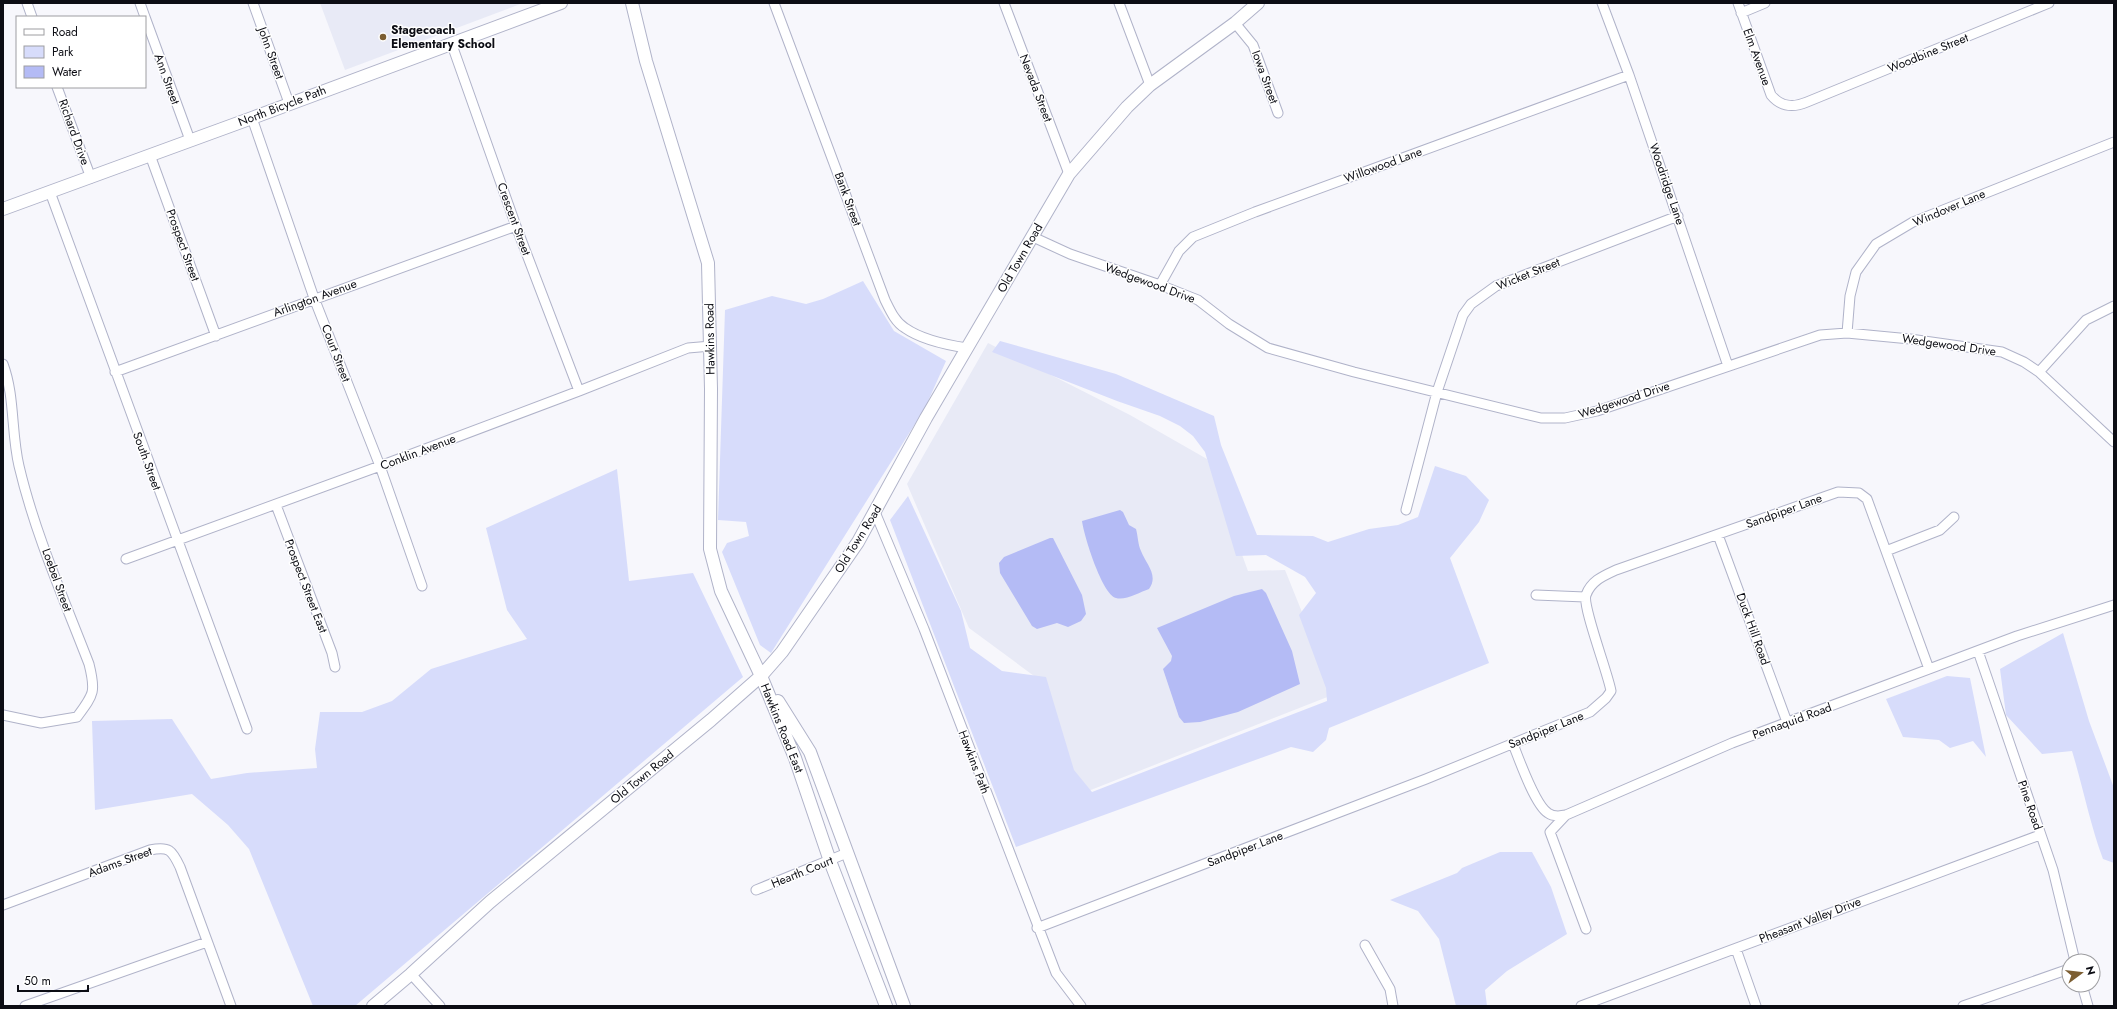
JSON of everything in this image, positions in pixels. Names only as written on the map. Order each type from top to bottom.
[{"type":"street","points":[[26,3],[32,16]]},
{"type":"street","name":"Ann Street","points":[[140,3],[145,16]]},
{"type":"street","name":"John Street","points":[[253,3],[289,103]]},
{"type":"street","name":"North Bicycle Path","points":[[3,209],[91,178],[289,103],[452,45],[561,3]]},
{"type":"street","name":"Hawkins Road","points":[[632,3],[646,61],[708,263],[711,346],[710,549],[721,591],[761,676]]},
{"type":"street","name":"Bank Street","points":[[774,3],[884,300],[892,315],[904,328],[922,337],[967,348]]},
{"type":"street","name":"Nevada Street","points":[[1004,3],[1069,174]]},
{"type":"street","points":[[1119,3],[1150,85]]},
{"type":"street","name":"Old Town Road","points":[[373,1006],[411,974],[490,902],[711,720],[761,676],[798,631],[858,542],[926,418],[1069,174],[1127,107],[1150,85],[1235,23],[1258,3]]},
{"type":"street","name":"Woodridge Lane","points":[[1602,3],[1629,75],[1678,216],[1728,366]]},
{"type":"street","name":"Elm Avenue","points":[[1738,3],[1770,94],[1782,104],[1790,107],[1807,102]]},
{"type":"street","points":[[1741,13],[1765,3]]},
{"type":"street","name":"Woodbine Street","points":[[1807,102],[2049,3]]},
{"type":"street","name":"Ann Street","points":[[146,20],[190,140]]},
{"type":"street","name":"Iowa Street","points":[[1235,23],[1253,46],[1278,113]]},
{"type":"street","name":"Crescent Street","points":[[452,45],[516,226],[579,391]]},
{"type":"street","name":"Willowood Lane","points":[[1160,285],[1179,251],[1193,237],[1255,212],[1629,75]]},
{"type":"street","name":"Richard Drive","points":[[57,88],[91,178]]},
{"type":"street","name":"Court Street","points":[[252,118],[314,298],[380,466],[422,586]]},
{"type":"street","name":"Windover Lane","points":[[1848,333],[1850,296],[1856,272],[1876,244],[1906,226],[1938,211],[2114,142]]},
{"type":"street","name":"Prospect Street","points":[[150,155],[216,336]]},
{"type":"street","name":"South Street","points":[[50,192],[177,542],[247,729]]},
{"type":"street","name":"Wicket Street","points":[[1406,510],[1437,392],[1463,315],[1471,304],[1482,295],[1507,281],[1678,216]]},
{"type":"street","name":"Arlington Avenue","points":[[115,372],[216,336],[314,298],[516,226]]},
{"type":"street","name":"Wedgewood Drive","points":[[1033,237],[1070,254],[1160,285],[1198,300],[1229,324],[1268,348],[1541,418],[1565,418],[1597,411],[1820,335],[1848,333],[1910,339],[2002,352],[2024,362],[2039,372],[2114,442]]},
{"type":"street","points":[[2039,372],[2086,320],[2114,306]]},
{"type":"street","name":"Conklin Avenue","points":[[126,559],[177,542],[380,466],[688,348],[711,346]]},
{"type":"street","name":"Loebel Street","points":[[3,364],[8,378],[15,450],[30,505],[94,681],[93,695],[77,717],[41,723],[3,716]]},
{"type":"street","name":"Sandpiper Lane","points":[[1038,928],[1419,782],[1590,712],[1606,698],[1611,691],[1605,665],[1587,610],[1585,596],[1592,585],[1601,576],[1838,492],[1858,493],[1867,499],[1929,669]]},
{"type":"street","name":"Prospect Street East","points":[[276,505],[332,653],[335,667]]},
{"type":"street","name":"Hawkins Path","points":[[875,512],[924,629],[1056,973],[1081,1006]]},
{"type":"street","points":[[1886,551],[1940,530],[1954,517]]},
{"type":"street","name":"Duck Hill Road","points":[[1718,535],[1787,722]]},
{"type":"street","points":[[1536,595],[1585,596]]},
{"type":"street","name":"Pennaquid Road","points":[[1566,815],[1732,743],[2017,636],[2114,605]]},
{"type":"street","name":"Pine Road","points":[[1978,651],[2053,870],[2073,953]]},
{"type":"street","name":"Hawkins Road East","points":[[761,676],[810,752],[847,853],[899,1005]]},
{"type":"street","name":"Hawkins Road East","points":[[761,676],[795,758],[830,861],[886,1006]]},
{"type":"street","points":[[1513,744],[1536,797],[1548,814],[1559,816],[1566,815]]},
{"type":"street","points":[[1566,815],[1550,832],[1586,929]]},
{"type":"street","name":"Pheasant Valley Drive","points":[[1581,1006],[2040,834]]},
{"type":"street","name":"Adams Street","points":[[3,905],[150,850],[167,849],[174,853],[180,867],[231,1006]]},
{"type":"street","name":"Hearth Court","points":[[756,890],[847,853]]},
{"type":"street","points":[[25,1006],[207,942]]},
{"type":"street","points":[[1365,945],[1390,989],[1393,1006]]},
{"type":"street","points":[[1736,949],[1756,1006]]},
{"type":"street","points":[[1963,1006],[2061,972]]},
{"type":"street","points":[[411,974],[440,1006]]},
{"type":"street","points":[[2084,993],[2088,1006]]},
{"type":"shaded area","name":"Stagecoach Elementary School","points":[[320,3],[523,3],[345,70]]},
{"type":"shaded area","points":[[988,343],[1130,415],[1207,459],[1248,571],[1285,570],[1335,694],[1078,795],[1045,684],[969,628],[907,484]]},
{"type":"green space","points":[[863,281],[894,331],[946,361],[925,408],[771,653],[760,645],[722,552],[727,543],[749,536],[746,522],[718,520],[725,310],[772,296],[806,304],[823,299]]},
{"type":"green space","points":[[1000,341],[1116,374],[1214,416],[1221,445],[1257,535],[1313,536],[1328,542],[1369,529],[1398,525],[1418,517],[1435,466],[1466,476],[1489,500],[1479,522],[1450,558],[1489,663],[1329,728],[1326,740],[1313,752],[1291,747],[1016,847],[890,520],[908,496],[961,611],[970,648],[1002,671],[1046,677],[1074,770],[1092,792],[1327,701],[1326,688],[1299,615],[1316,593],[1305,577],[1266,555],[1236,556],[1205,452],[1193,436],[1180,426],[1160,416],[1117,401],[992,352]]},
{"type":"green space","points":[[617,469],[629,581],[693,573],[743,677],[355,1006],[313,1006],[249,849],[228,825],[192,794],[95,810],[92,721],[172,719],[211,779],[247,773],[317,768],[315,749],[320,712],[362,712],[392,701],[431,669],[527,639],[507,610],[486,528]]},
{"type":"green space","points":[[2063,633],[2089,721],[2114,788],[2114,863],[2103,859],[2094,832],[2072,751],[2042,754],[2006,715],[2000,669]]},
{"type":"green space","points":[[1947,676],[1970,678],[1986,757],[1973,741],[1950,748],[1939,740],[1903,737],[1886,699]]},
{"type":"green space","points":[[1500,852],[1532,852],[1551,887],[1567,934],[1507,971],[1485,990],[1487,1006],[1456,1006],[1439,939],[1418,911],[1390,900],[1457,873],[1462,868]]},
{"type":"water","points":[[1120,510],[1123,512],[1129,525],[1136,529],[1140,549],[1151,570],[1153,579],[1149,589],[1120,599],[1111,594],[1105,586],[1094,564],[1082,521]]},
{"type":"water","points":[[1053,538],[1082,595],[1086,614],[1081,621],[1068,627],[1057,623],[1037,629],[1032,626],[1000,573],[999,563],[1004,557]]},
{"type":"water","points":[[1262,589],[1266,593],[1292,651],[1300,684],[1238,712],[1200,722],[1184,723],[1179,717],[1163,669],[1171,661],[1172,656],[1157,628],[1234,596]]},
{"type":"place","name":"Stagecoach Elementary School","points":[[383,37]]}]
